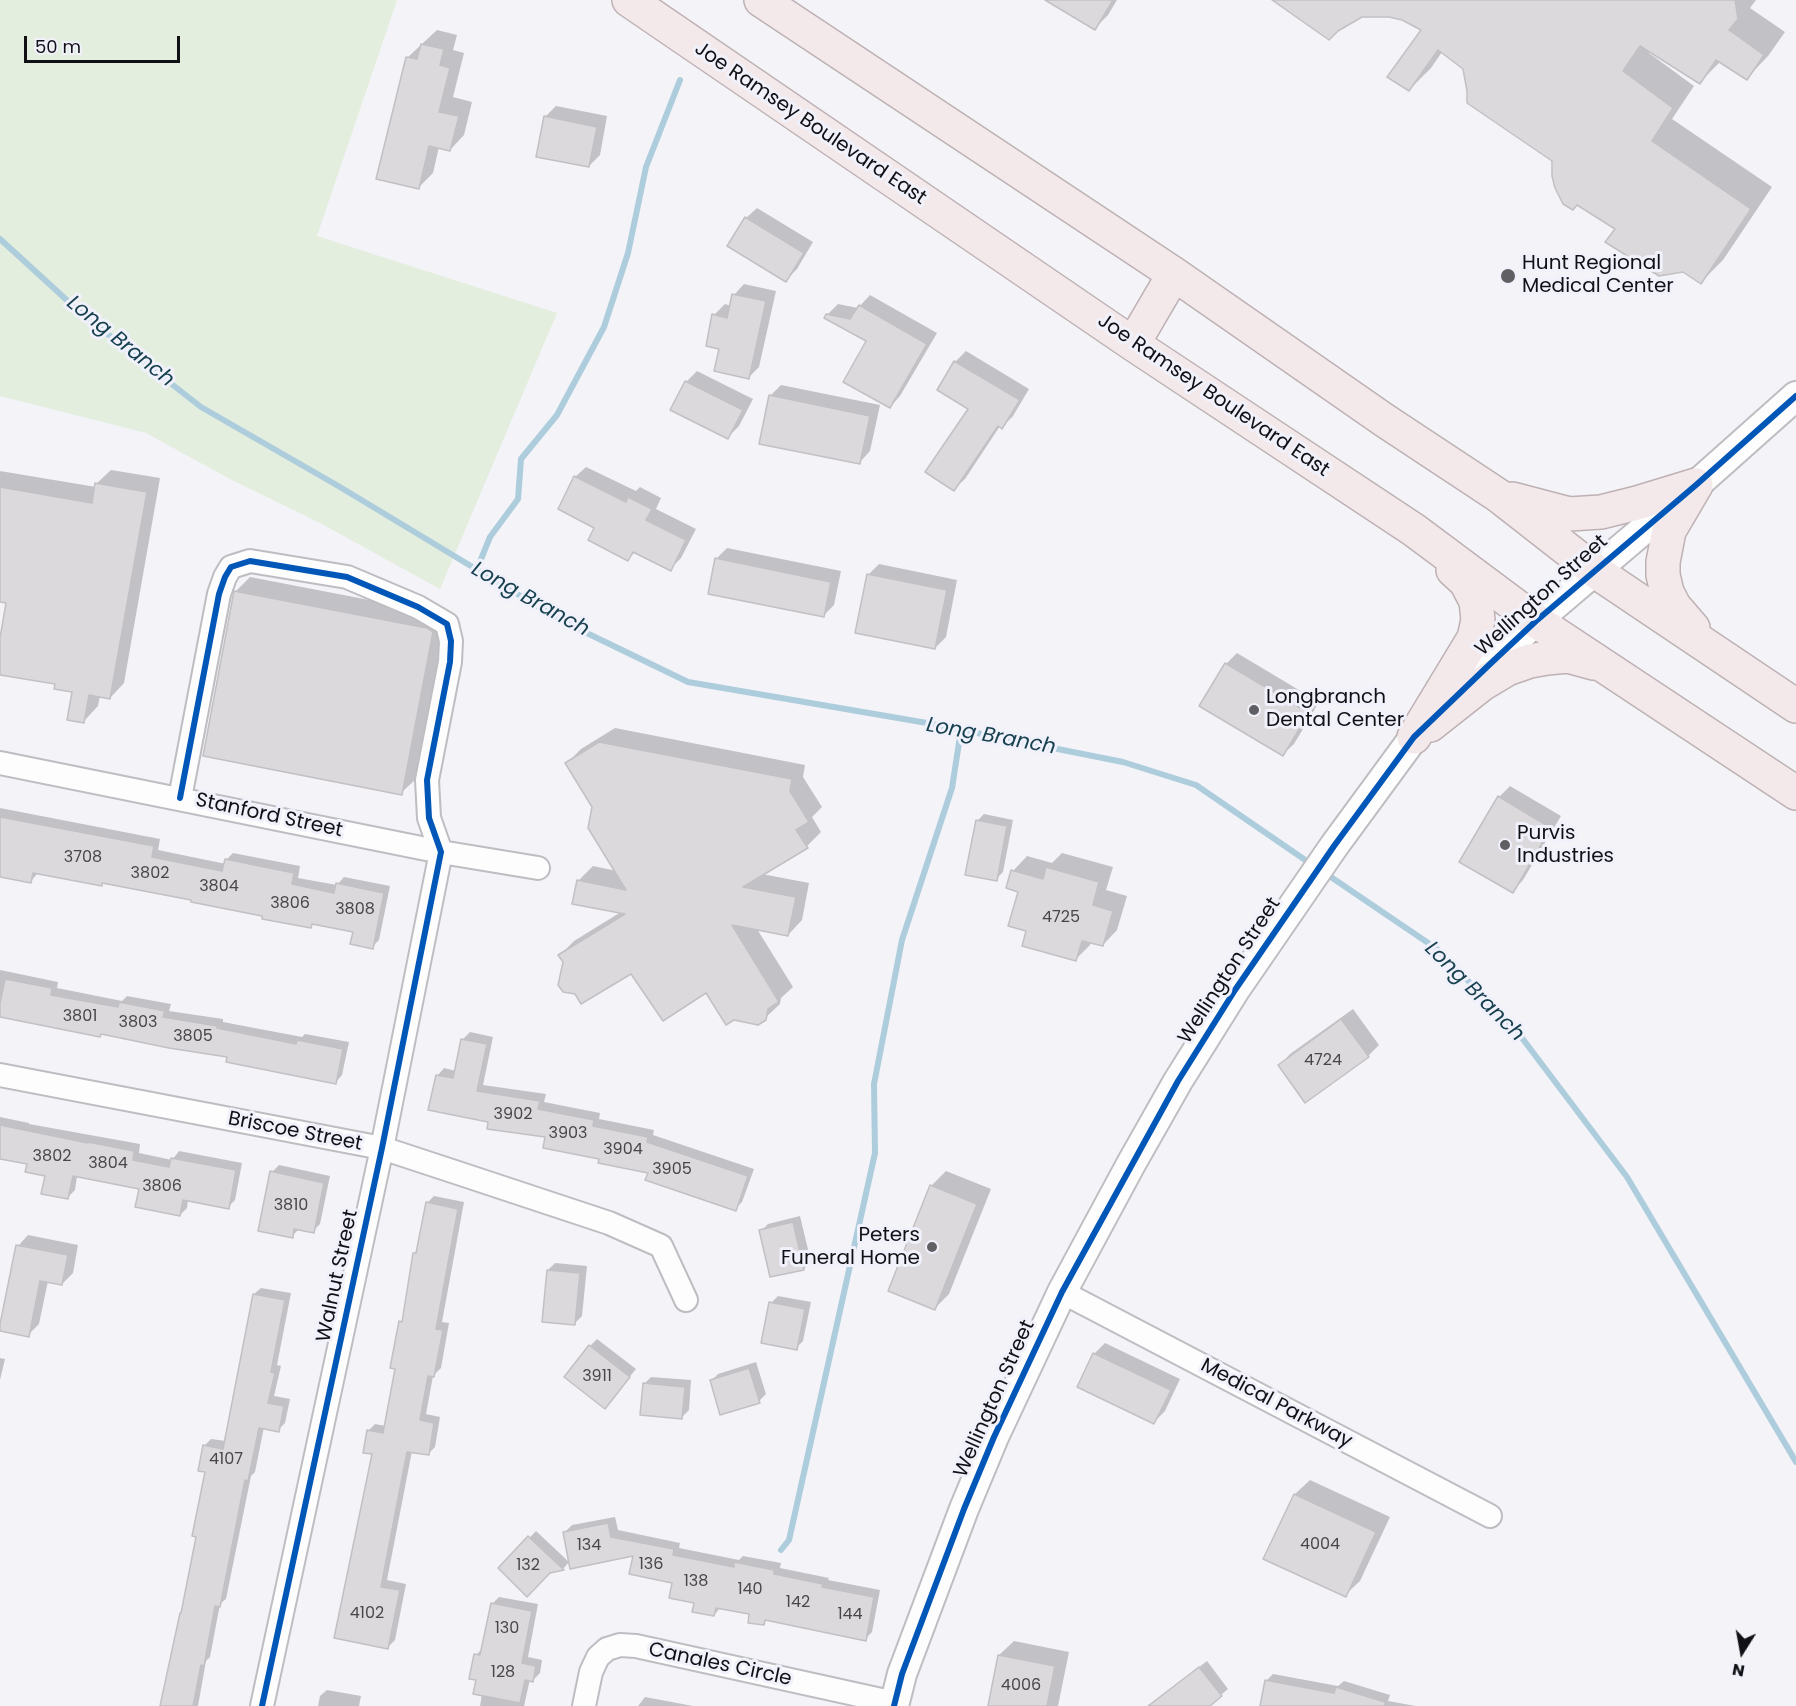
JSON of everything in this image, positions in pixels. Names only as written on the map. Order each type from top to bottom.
[{"type":"highway","name":"Joe Ramsey Boulevard East","points":[[629,0],[1133,344],[1414,530],[1536,621],[1796,793]]},
{"type":"highway","points":[[761,0],[1174,274],[1498,496],[1594,571],[1796,706]]},
{"type":"highway","points":[[1133,344],[1174,274]]},
{"type":"highway","points":[[1498,496],[1569,514],[1590,513],[1637,504],[1696,485]]},
{"type":"highway","points":[[1696,485],[1669,531],[1665,546],[1663,575],[1667,592],[1674,606],[1710,649]]},
{"type":"highway","points":[[1414,530],[1466,582],[1476,601],[1479,620],[1474,638],[1414,737]]},
{"type":"highway","points":[[1414,737],[1482,684],[1507,669],[1530,661],[1568,656],[1603,666]]},
{"type":"street","name":"Wellington Street","points":[[895,1704],[902,1674],[964,1509],[994,1437],[1062,1292],[1178,1082],[1235,990],[1303,891],[1414,737],[1536,621],[1696,485],[1796,396]]},
{"type":"street","points":[[180,798],[219,594],[231,567],[250,561],[346,577],[418,608],[447,624],[451,640],[450,662],[427,780],[429,818],[441,852]]},
{"type":"street","name":"Stanford Street","points":[[0,763],[441,852],[538,868]]},
{"type":"street","name":"Walnut Street","points":[[262,1706],[382,1148],[441,852]]},
{"type":"street","name":"Briscoe Street","points":[[0,1075],[382,1148],[609,1223],[662,1246],[686,1300]]},
{"type":"street","name":"Medical Parkway","points":[[1062,1292],[1490,1516]]},
{"type":"street","name":"Canales Circle","points":[[584,1706],[591,1672],[598,1657],[607,1649],[620,1645],[646,1648],[895,1704]]},
{"type":"green space","points":[[0,0],[397,0],[317,236],[557,313],[440,589],[320,523],[230,479],[146,433],[0,396]]},
{"type":"building","points":[[1045,0],[1113,0],[1095,30]]},
{"type":"building","name":"Hunt Regional Medical Center","points":[[1272,0],[1735,0],[1738,19],[1729,30],[1764,55],[1747,80],[1716,60],[1700,84],[1640,46],[1623,71],[1673,108],[1652,141],[1751,209],[1701,284],[1683,272],[1659,276],[1605,242],[1615,229],[1577,205],[1573,210],[1563,204],[1555,188],[1552,161],[1467,103],[1463,69],[1438,50],[1409,91],[1387,77],[1421,30],[1402,20],[1389,17],[1362,17],[1338,31],[1329,40]]},
{"type":"building","points":[[421,44],[444,49],[440,65],[450,68],[439,112],[459,116],[450,151],[429,146],[419,189],[376,179],[406,57],[417,59]]},
{"type":"building","points":[[544,116],[597,127],[589,167],[536,157]]},
{"type":"building","points":[[745,217],[804,253],[786,282],[727,246]]},
{"type":"building","points":[[732,294],[766,301],[749,379],[714,371],[719,349],[706,346],[712,314],[727,318]]},
{"type":"building","points":[[859,305],[927,344],[890,408],[843,382],[866,341],[824,318],[826,314],[850,319]]},
{"type":"building","points":[[954,361],[1020,400],[1002,429],[998,426],[954,491],[925,472],[968,409],[937,390]]},
{"type":"building","points":[[685,381],[743,410],[728,439],[670,410]]},
{"type":"building","points":[[769,395],[870,416],[860,464],[759,444]]},
{"type":"building","points":[[574,476],[626,502],[628,497],[652,509],[646,520],[686,540],[671,571],[633,552],[628,561],[588,540],[594,528],[558,509]]},
{"type":"building","points":[[95,483],[147,492],[110,699],[89,695],[84,723],[67,720],[72,692],[54,689],[55,684],[0,675],[0,638],[6,603],[0,602],[0,487],[92,503]]},
{"type":"building","points":[[715,558],[831,582],[824,617],[708,594]]},
{"type":"building","points":[[867,574],[947,590],[935,649],[855,633]]},
{"type":"building","points":[[234,591],[427,628],[433,632],[402,795],[203,756]]},
{"type":"building","name":"Longbranch Dental Center","points":[[1225,663],[1309,713],[1283,756],[1199,706]]},
{"type":"building","points":[[599,742],[792,779],[790,791],[809,822],[796,830],[808,848],[743,887],[796,897],[788,936],[732,925],[779,1002],[768,1009],[766,1020],[758,1025],[734,1020],[726,1025],[706,993],[663,1021],[631,974],[581,1004],[575,994],[563,992],[558,985],[563,962],[558,955],[625,914],[572,904],[577,880],[626,890],[588,828],[592,807],[565,763]]},
{"type":"building","name":"Purvis Industries","points":[[1498,796],[1551,828],[1513,893],[1459,862]]},
{"type":"building","points":[[0,817],[154,846],[152,857],[222,871],[225,859],[294,873],[292,884],[334,893],[336,883],[384,893],[373,949],[350,944],[353,932],[312,924],[311,928],[262,919],[262,916],[191,902],[191,900],[33,873],[31,883],[0,877]]},
{"type":"building","points":[[976,820],[1007,826],[997,881],[965,875]]},
{"type":"building","points":[[1046,867],[1099,882],[1093,905],[1113,911],[1103,946],[1082,941],[1076,961],[1022,946],[1026,931],[1008,926],[1018,892],[1006,888],[1011,870],[1043,879]]},
{"type":"building","points":[[5,979],[52,988],[51,995],[118,1007],[119,1002],[165,1011],[163,1017],[217,1026],[217,1028],[296,1044],[297,1040],[343,1049],[336,1084],[226,1062],[227,1057],[101,1034],[100,1037],[0,1017],[0,1003]]},
{"type":"building","points":[[1341,1019],[1369,1057],[1305,1103],[1278,1065]]},
{"type":"building","points":[[461,1039],[487,1044],[477,1091],[540,1101],[538,1109],[594,1120],[593,1126],[648,1137],[647,1142],[748,1176],[736,1211],[645,1180],[648,1173],[598,1163],[599,1159],[543,1148],[545,1137],[487,1129],[488,1122],[428,1110],[436,1075],[453,1078]]},
{"type":"building","points":[[0,1125],[134,1151],[133,1160],[169,1167],[171,1158],[236,1170],[229,1209],[183,1200],[180,1216],[135,1207],[139,1189],[73,1176],[68,1199],[41,1194],[45,1176],[25,1172],[27,1164],[0,1159]]},
{"type":"building","points":[[270,1171],[324,1183],[314,1233],[294,1229],[293,1238],[258,1231]]},
{"type":"building","name":"Peters Funeral Home","points":[[930,1185],[977,1204],[935,1310],[888,1291]]},
{"type":"building","points":[[426,1202],[458,1209],[436,1329],[443,1330],[434,1377],[428,1376],[420,1420],[434,1423],[429,1455],[407,1452],[381,1587],[400,1590],[388,1649],[334,1638],[372,1454],[363,1453],[367,1430],[383,1433],[395,1369],[390,1368],[399,1321],[402,1322],[413,1253],[416,1253]]},
{"type":"building","points":[[793,1222],[804,1270],[770,1277],[759,1230]]},
{"type":"building","points":[[16,1245],[68,1255],[62,1285],[40,1281],[29,1337],[0,1331]]},
{"type":"building","points":[[547,1270],[580,1273],[575,1325],[542,1322]]},
{"type":"building","points":[[253,1294],[285,1300],[271,1372],[275,1373],[268,1403],[284,1406],[279,1432],[259,1428],[248,1481],[245,1480],[220,1607],[215,1606],[204,1666],[201,1665],[193,1706],[160,1706],[196,1537],[192,1536],[205,1472],[198,1471],[203,1445],[223,1449]]},
{"type":"building","points":[[769,1302],[805,1309],[797,1350],[761,1343]]},
{"type":"building","points":[[589,1345],[630,1377],[605,1409],[564,1377]]},
{"type":"building","points":[[1093,1353],[1171,1390],[1154,1424],[1077,1387]]},
{"type":"building","points":[[749,1368],[760,1403],[720,1415],[710,1380]]},
{"type":"building","points":[[643,1383],[685,1387],[682,1419],[640,1415]]},
{"type":"building","points":[[1294,1494],[1376,1532],[1346,1597],[1263,1559]]},
{"type":"building","points":[[608,1523],[611,1537],[674,1549],[673,1555],[734,1567],[734,1562],[774,1570],[774,1574],[823,1584],[822,1587],[874,1597],[866,1641],[765,1620],[764,1625],[748,1623],[749,1614],[716,1608],[714,1616],[692,1612],[694,1603],[669,1598],[672,1583],[629,1574],[633,1556],[570,1569],[563,1532]]},
{"type":"building","points":[[528,1536],[564,1570],[550,1573],[527,1597],[498,1568]]},
{"type":"building","points":[[491,1603],[532,1611],[522,1663],[536,1666],[533,1682],[525,1680],[520,1703],[473,1694],[476,1680],[469,1679],[474,1654],[480,1655]]},
{"type":"building","points":[[998,1655],[1055,1666],[1047,1706],[988,1706]]},
{"type":"building","points":[[1199,1667],[1222,1696],[1210,1706],[1148,1706]]},
{"type":"building","points":[[1265,1680],[1334,1693],[1336,1687],[1385,1702],[1385,1706],[1260,1706]]},
{"type":"waterway","points":[[477,569],[490,537],[518,499],[521,459],[557,415],[604,327],[628,253],[646,167],[680,80]]},
{"type":"waterway","name":"Long Branch","points":[[0,239],[82,314],[201,407],[340,487],[562,621],[688,682],[927,723],[1123,762],[1196,785],[1311,864]]},
{"type":"waterway","points":[[781,1550],[789,1540],[875,1153],[874,1084],[902,940],[952,788],[961,730]]},
{"type":"waterway","name":"Long Branch","points":[[1325,873],[1437,949],[1516,1030],[1627,1177],[1796,1462]]},
{"type":"cycle path","points":[[894,1706],[902,1674],[964,1509],[994,1437],[1062,1292],[1178,1081],[1235,990],[1334,846],[1414,737],[1536,621],[1696,485],[1796,396]]},
{"type":"cycle path","points":[[180,798],[219,594],[231,567],[250,561],[347,577],[418,607],[447,624],[451,641],[450,662],[427,780],[429,818],[441,852],[382,1148],[262,1706]]},
{"type":"place","name":"Hunt Regional Medical Center","points":[[1508,276]]},
{"type":"place","name":"Longbranch Dental Center","points":[[1254,710]]},
{"type":"place","name":"Purvis Industries","points":[[1505,845]]},
{"type":"place","name":"Peters Funeral Home","points":[[932,1247]]}]
